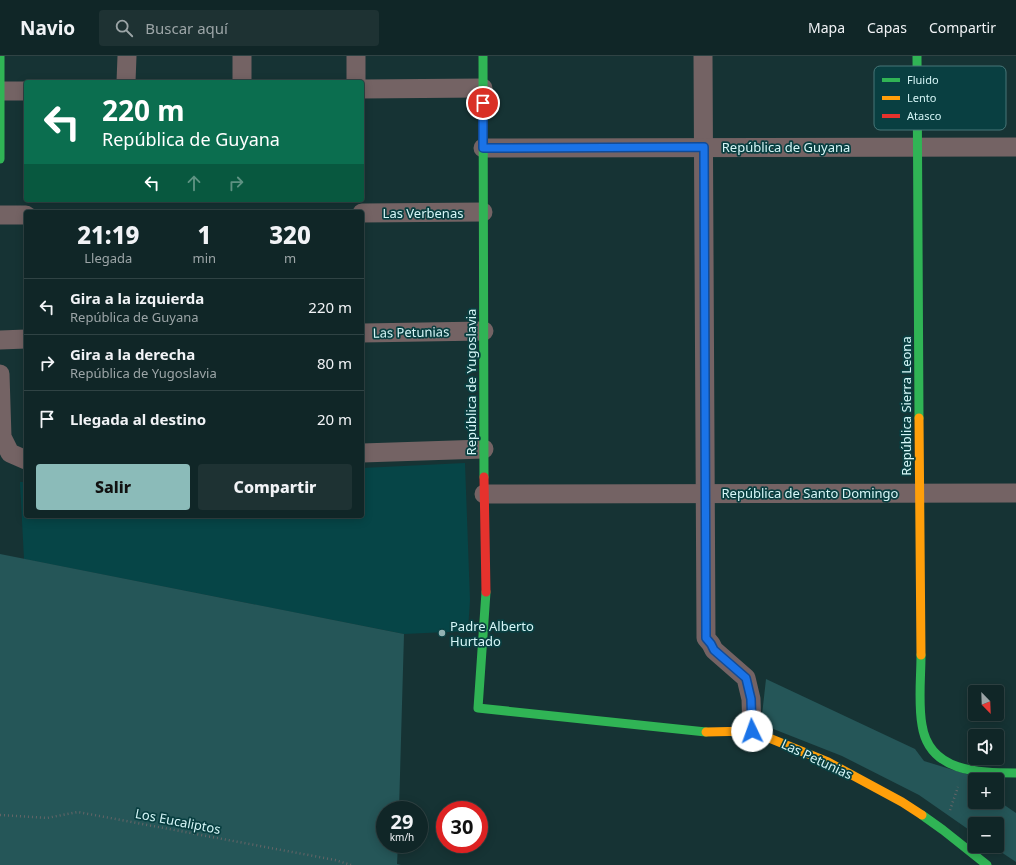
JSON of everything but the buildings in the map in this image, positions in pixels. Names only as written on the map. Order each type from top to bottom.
[{"type":"street","points":[[0,56],[0,159]]},
{"type":"street","points":[[126,80],[127,56]]},
{"type":"street","points":[[242,56],[242,80]]},
{"type":"street","points":[[356,56],[356,80]]},
{"type":"street","name":"República de Yugoslavia","points":[[478,708],[486,592],[484,494],[483,56]]},
{"type":"street","points":[[703,56],[706,638],[714,650],[746,678],[751,699],[752,731]]},
{"type":"street","name":"República Sierra Leona","points":[[917,56],[917,66]]},
{"type":"street","points":[[364,89],[483,88]]},
{"type":"street","points":[[0,91],[24,91]]},
{"type":"street","name":"República Sierra Leona","points":[[918,130],[920,720],[926,740],[933,752],[945,760],[959,766]]},
{"type":"street","name":"República de Guyana","points":[[483,148],[1016,147]]},
{"type":"street","name":"Las Verbenas","points":[[364,213],[483,212]]},
{"type":"street","points":[[0,215],[24,215]]},
{"type":"street","name":"Las Petunias","points":[[364,333],[484,331]]},
{"type":"street","points":[[0,340],[24,339]]},
{"type":"street","points":[[0,374],[2,437],[10,453],[24,459]]},
{"type":"street","points":[[364,453],[484,449]]},
{"type":"street","name":"República de Santo Domingo","points":[[484,494],[1016,493]]},
{"type":"street","name":"Las Petunias","points":[[478,708],[711,733],[752,731],[828,762],[902,802],[943,830],[987,865]]},
{"type":"street","points":[[959,766],[994,773],[1016,773]]},
{"type":"path","points":[[943,830],[959,785],[948,775],[959,766]]},
{"type":"path","name":"Los Eucaliptos","points":[[0,815],[47,818],[78,812],[335,860],[351,865]]},
{"type":"shaded area","points":[[465,463],[470,600],[468,631],[404,634],[24,559],[20,482],[24,482],[24,518],[364,518],[364,468]]},
{"type":"shaded area","points":[[0,554],[404,634],[399,801],[376,801],[376,853],[398,853],[397,864],[401,865],[0,865]]},
{"type":"shaded area","points":[[766,679],[915,749],[924,761],[968,774],[968,809],[1004,809],[1004,805],[1016,813],[1016,862],[1002,853],[1004,853],[1004,817],[968,817],[968,829],[919,795],[842,756],[761,724]]},
{"type":"traffic: fast","points":[[0,56],[0,159]]},
{"type":"traffic: fast","points":[[483,56],[484,477]]},
{"type":"traffic: fast","points":[[917,56],[917,66]]},
{"type":"traffic: fast","points":[[917,130],[919,418]]},
{"type":"traffic: fast","points":[[486,592],[478,708],[706,732]]},
{"type":"traffic: fast","points":[[921,655],[920,699],[922,725],[926,741],[934,752],[945,761],[957,767],[986,772],[1016,773]]},
{"type":"traffic: fast","points":[[922,815],[987,865]]},
{"type":"traffic: slow","points":[[919,418],[921,655]]},
{"type":"traffic: slow","points":[[706,732],[752,731],[828,762],[902,802],[922,815]]},
{"type":"traffic: jam","points":[[484,477],[486,592]]},
{"type":"place","name":"Padre Alberto Hurtado","points":[[442,633]]},
{"type":"route","points":[[483,103],[483,148],[704,147],[706,638],[714,650],[746,678],[751,699],[752,731]]}]
